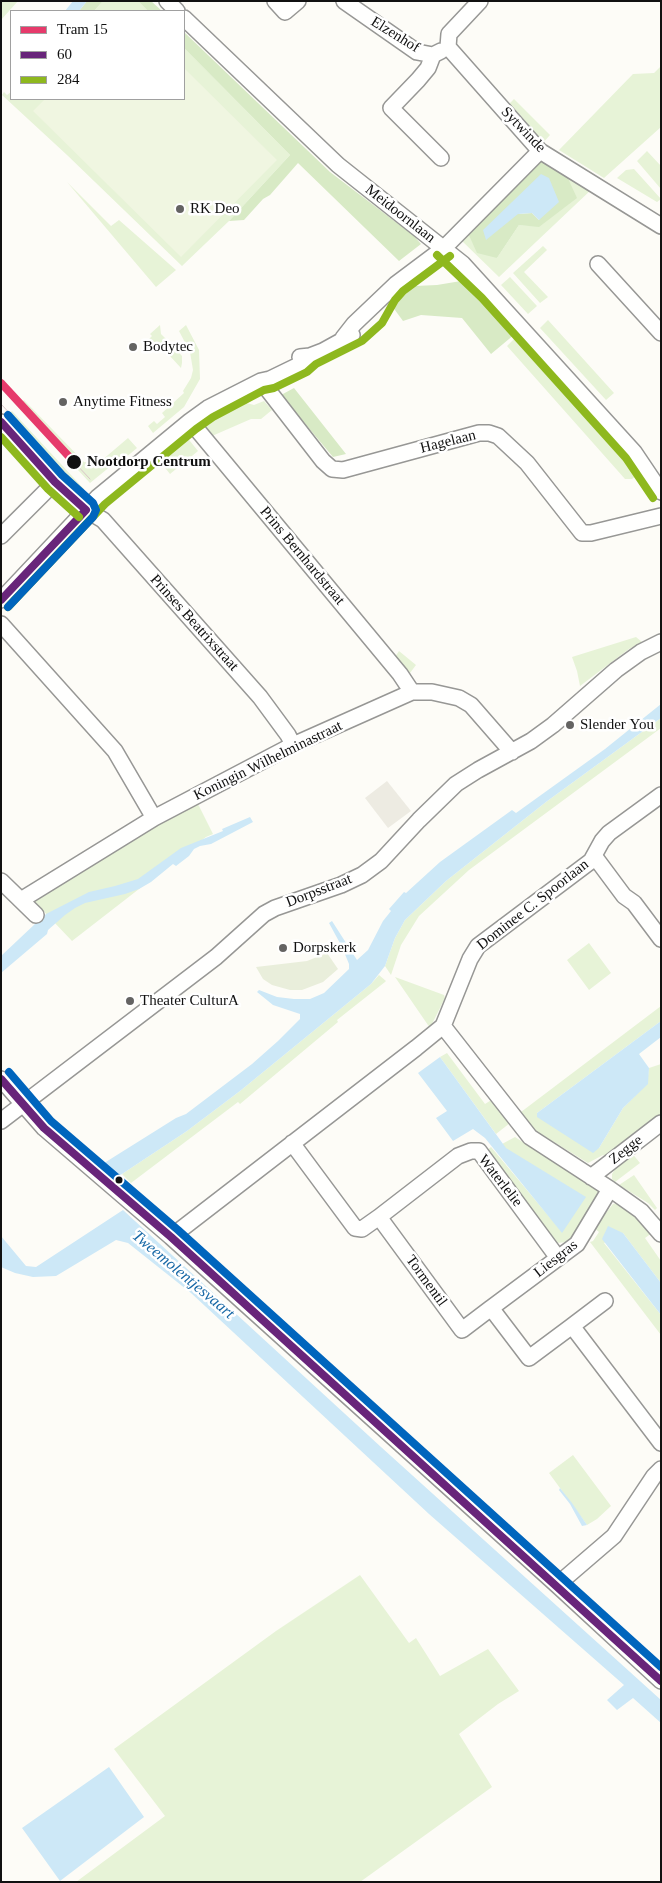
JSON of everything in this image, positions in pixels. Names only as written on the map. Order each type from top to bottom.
[{"type":"street","points":[[167,1],[176,10]]},
{"type":"street","points":[[275,1],[286,12],[298,1]]},
{"type":"street","name":"Elzenhof","points":[[344,1],[417,52],[434,55],[448,47]]},
{"type":"street","points":[[448,47],[449,34],[480,1]]},
{"type":"street","name":"Meidoornlaan","points":[[185,19],[338,165],[463,264],[634,452],[661,492]]},
{"type":"street","name":"Sytwinde","points":[[448,47],[540,151],[661,226]]},
{"type":"street","points":[[434,55],[428,68],[391,108],[441,158]]},
{"type":"street","points":[[1,600],[105,491],[190,420],[208,408],[304,363],[310,356],[356,333],[368,324],[382,305],[386,295],[396,284],[444,248],[540,151]]},
{"type":"street","points":[[598,264],[661,333]]},
{"type":"street","name":"Hagelaan","points":[[261,382],[332,469],[343,470],[479,433],[489,433],[498,436],[527,463],[582,533],[591,533],[661,516]]},
{"type":"street","name":"Prins Bernhardstraat","points":[[190,420],[400,674],[412,692]]},
{"type":"street","name":"Prinses Beatrixstraat","points":[[1,422],[55,482],[86,510],[103,520],[260,697],[288,735],[293,745]]},
{"type":"street","points":[[1,536],[55,482]]},
{"type":"street","points":[[1,624],[115,751],[154,818]]},
{"type":"street","name":"Dorpsstraat","points":[[1,1121],[216,957],[264,914],[275,908],[335,888],[362,874],[381,861],[456,784],[512,752],[553,725],[616,670],[641,652],[661,642]]},
{"type":"street","name":"Koningin Wilhelminastraat","points":[[21,900],[154,818],[293,745],[412,692],[441,694],[459,698],[471,705],[512,752]]},
{"type":"street","name":"Dominee C. Spoorlaan","points":[[171,1237],[443,1026],[470,959],[478,946],[595,857],[602,841],[609,833],[661,795]]},
{"type":"street","points":[[595,857],[624,896],[634,903],[661,939]]},
{"type":"street","points":[[1,881],[36,915]]},
{"type":"street","points":[[443,1026],[530,1137],[641,1211],[661,1234]]},
{"type":"street","points":[[1,1079],[44,1128],[171,1237],[661,1681]]},
{"type":"street","name":"Zegge","points":[[591,1177],[661,1123]]},
{"type":"street","points":[[292,1143],[355,1228],[362,1229],[379,1217]]},
{"type":"street","name":"Waterlelie","points":[[379,1217],[458,1156],[471,1151],[480,1151],[558,1258]]},
{"type":"street","name":"Liesgras","points":[[491,1308],[577,1244],[610,1189]]},
{"type":"street","name":"Tormentil","points":[[379,1217],[462,1330],[491,1308]]},
{"type":"street","points":[[491,1308],[529,1358],[605,1301]]},
{"type":"street","points":[[572,1326],[661,1444]]},
{"type":"street","points":[[557,1585],[614,1536],[654,1476],[661,1469]]},
{"type":"green space","points":[[1,1],[18,1],[1,20]]},
{"type":"green space","points":[[87,1],[103,1],[95,10],[80,10]]},
{"type":"green space","points":[[103,1],[138,1],[147,10],[95,10]]},
{"type":"green space","points":[[138,1],[151,1],[161,10],[147,10]]},
{"type":"green space","points":[[185,33],[330,172],[414,236],[421,244],[399,261],[298,163],[270,195],[263,199],[244,220],[229,221],[290,155],[185,49]]},
{"type":"green space","name":"RK Deo","points":[[185,49],[290,155],[229,221],[182,266],[2,95],[4,92],[7,95],[10,93],[10,100],[185,100]]},
{"type":"green space","points":[[661,66],[661,127],[604,178],[559,150],[633,74],[654,73]]},
{"type":"green space","name":"RK Deo","points":[[185,69],[277,160],[181,257],[33,111],[44,100],[185,100]]},
{"type":"green space","points":[[514,99],[550,135],[542,144],[527,130],[528,124],[513,107],[507,106]]},
{"type":"green space","points":[[647,151],[661,166],[661,189],[637,161]]},
{"type":"green space","points":[[537,157],[565,172],[577,198],[539,227],[519,225],[497,258],[477,253],[468,233]],"holes":[[[549,178],[539,220],[532,213],[518,214]]]},
{"type":"green space","points":[[634,169],[661,199],[657,202],[617,178],[626,170]]},
{"type":"green space","points":[[565,172],[592,189],[499,277],[461,240],[468,233],[497,258],[519,225],[539,226]]},
{"type":"green space","points":[[67,182],[111,226],[119,220],[176,270],[156,287]]},
{"type":"green space","points":[[543,246],[547,250],[524,272],[548,297],[540,303],[513,273]]},
{"type":"green space","points":[[510,277],[537,306],[528,314],[501,285]]},
{"type":"green space","points":[[461,281],[515,334],[491,354],[462,318],[421,315],[403,321],[392,306],[415,286]]},
{"type":"green space","points":[[548,320],[614,393],[606,400],[540,328]]},
{"type":"green space","points":[[160,325],[161,334],[169,342],[167,345],[163,341],[158,347],[149,339],[152,336],[150,334]]},
{"type":"green space","points":[[186,325],[199,350],[200,379],[184,407],[153,433],[148,426],[154,421],[157,424],[165,417],[162,413],[184,393],[183,391],[191,378],[193,370],[190,352],[179,331]]},
{"type":"green space","points":[[517,336],[581,406],[628,461],[637,475],[632,479],[625,479],[507,346]]},
{"type":"green space","points":[[170,343],[182,356],[181,368],[169,355],[173,351],[167,345]]},
{"type":"green space","points":[[294,388],[346,454],[333,457],[281,395]]},
{"type":"green space","points":[[24,400],[84,462],[93,463],[101,461],[128,438],[137,448],[119,463],[117,461],[90,483],[18,405]]},
{"type":"green space","points":[[264,401],[272,410],[261,419],[251,419],[212,436],[204,427],[205,420],[243,402],[254,405]]},
{"type":"green space","points":[[12,411],[84,489],[77,495],[5,417]]},
{"type":"green space","points":[[186,436],[198,451],[170,474],[158,459]]},
{"type":"green space","points":[[636,637],[642,642],[629,649],[580,686],[572,657]]},
{"type":"green space","points":[[399,651],[416,665],[410,673],[395,657]]},
{"type":"green space","points":[[661,718],[661,728],[469,870],[419,916],[401,945],[391,975],[385,966],[395,938],[405,920],[446,881],[546,802]]},
{"type":"green space","points":[[196,800],[213,834],[206,837],[72,941],[32,899]]},
{"type":"green space","points":[[589,943],[611,973],[589,990],[567,960]]},
{"type":"green space","points":[[327,953],[338,969],[323,982],[302,990],[290,990],[272,985],[263,979],[256,967],[307,961]]},
{"type":"green space","points":[[379,975],[386,981],[337,1020],[338,1022],[240,1104],[238,1102],[131,1183],[122,1174],[187,1131],[240,1091],[371,984]]},
{"type":"green space","points":[[395,977],[444,995],[445,998],[430,1028]]},
{"type":"green space","points":[[661,1006],[661,1021],[537,1113],[599,1148],[623,1108],[647,1084],[649,1068],[661,1064],[661,1116],[607,1157],[603,1155],[588,1163],[536,1131],[521,1112]]},
{"type":"green space","points":[[447,1053],[485,1104],[493,1099],[510,1123],[496,1134],[440,1057]]},
{"type":"green space","points":[[515,1137],[598,1191],[598,1197],[569,1242],[556,1243],[486,1151],[491,1147],[562,1232],[502,1144]]},
{"type":"green space","points":[[631,1152],[640,1163],[615,1182],[612,1179],[615,1169],[612,1165]]},
{"type":"green space","points":[[634,1175],[657,1208],[655,1210],[648,1203],[619,1185]]},
{"type":"green space","points":[[618,1203],[641,1218],[652,1233],[645,1238],[661,1261],[661,1283],[623,1233],[604,1243],[661,1315],[661,1335],[590,1242],[593,1241],[599,1232],[594,1228],[613,1204]]},
{"type":"green space","points":[[573,1455],[611,1506],[597,1519],[587,1525],[549,1473]]},
{"type":"green space","points":[[360,1575],[409,1643],[416,1638],[440,1676],[488,1649],[519,1691],[498,1704],[459,1734],[492,1787],[360,1882],[76,1882],[165,1816],[114,1749],[276,1631]]},
{"type":"shaded area","points":[[387,781],[411,811],[388,828],[365,798]]},
{"type":"water","points":[[73,1],[87,1],[80,10],[66,10]]},
{"type":"water","points":[[541,174],[549,178],[559,202],[539,220],[532,213],[518,214],[486,240],[483,230]]},
{"type":"water","points":[[661,704],[661,718],[546,802],[446,881],[405,920],[395,938],[385,966],[371,984],[240,1091],[187,1131],[115,1179],[101,1165],[176,1118],[186,1114],[252,1064],[300,1019],[300,1014],[273,1005],[257,992],[259,990],[277,997],[310,999],[324,993],[349,969],[349,964],[342,947],[329,923],[332,921],[357,960],[368,950],[383,921],[391,911],[389,909],[404,892],[406,893],[440,862],[512,810],[516,813],[605,749]]},
{"type":"water","points":[[250,817],[253,822],[211,844],[194,849],[189,856],[176,866],[173,864],[139,889],[85,903],[75,908],[1,973],[1,956],[46,914],[89,892],[138,879],[181,848],[223,831],[222,829]]},
{"type":"water","points":[[661,1021],[661,1037],[639,1054],[649,1068],[648,1084],[623,1108],[599,1148],[593,1153],[537,1117],[537,1113]]},
{"type":"water","points":[[440,1057],[506,1148],[586,1197],[562,1233],[485,1138],[473,1129],[453,1141],[436,1118],[447,1111],[418,1073]]},
{"type":"water","name":"Tweemolentjesvaart","points":[[123,1210],[661,1700],[661,1723],[633,1698],[617,1710],[607,1700],[624,1685],[429,1514],[191,1293],[128,1243],[116,1240],[56,1276],[33,1277],[15,1273],[1,1267],[1,1236],[26,1266],[36,1267]]},
{"type":"water","points":[[608,1226],[623,1233],[661,1283],[661,1315],[602,1239]]},
{"type":"water","points":[[560,1488],[587,1525],[582,1526],[570,1504],[559,1490]]},
{"type":"water","points":[[109,1767],[144,1817],[60,1881],[22,1828]]},
{"type":"tram line","name":"15","points":[[1,383],[74,462]]},
{"type":"tram line","points":[[1,404],[79,488]]},
{"type":"tram line","points":[[74,462],[90,479]]},
{"type":"transit line","name":"284","points":[[437,255],[482,298],[626,458],[653,498]]},
{"type":"transit line","name":"284","points":[[8,607],[105,504],[196,429],[213,417],[264,390],[274,388],[307,372],[316,364],[362,341],[382,323],[395,300],[403,291],[450,256]]},
{"type":"transit line","points":[[8,415],[62,475],[93,503],[96,510],[93,517],[8,607]]},
{"type":"transit line","name":"60","points":[[1,422],[55,482],[86,510],[1,600]]},
{"type":"transit line","name":"284","points":[[1,437],[48,489],[79,517]]},
{"type":"transit line","points":[[9,1072],[51,1121],[178,1230],[661,1667]]},
{"type":"transit line","name":"60","points":[[1,1079],[44,1128],[171,1237],[661,1681]]},
{"type":"place","name":"RK Deo","points":[[180,209]]},
{"type":"place","name":"Bodytec","points":[[133,347]]},
{"type":"place","name":"Anytime Fitness","points":[[63,402]]},
{"type":"place","name":"Nootdorp Centrum","points":[[74,462]]},
{"type":"place","name":"Slender You","points":[[570,725]]},
{"type":"place","name":"Dorpskerk","points":[[283,948]]},
{"type":"place","name":"Theater CulturA","points":[[130,1001]]}]
